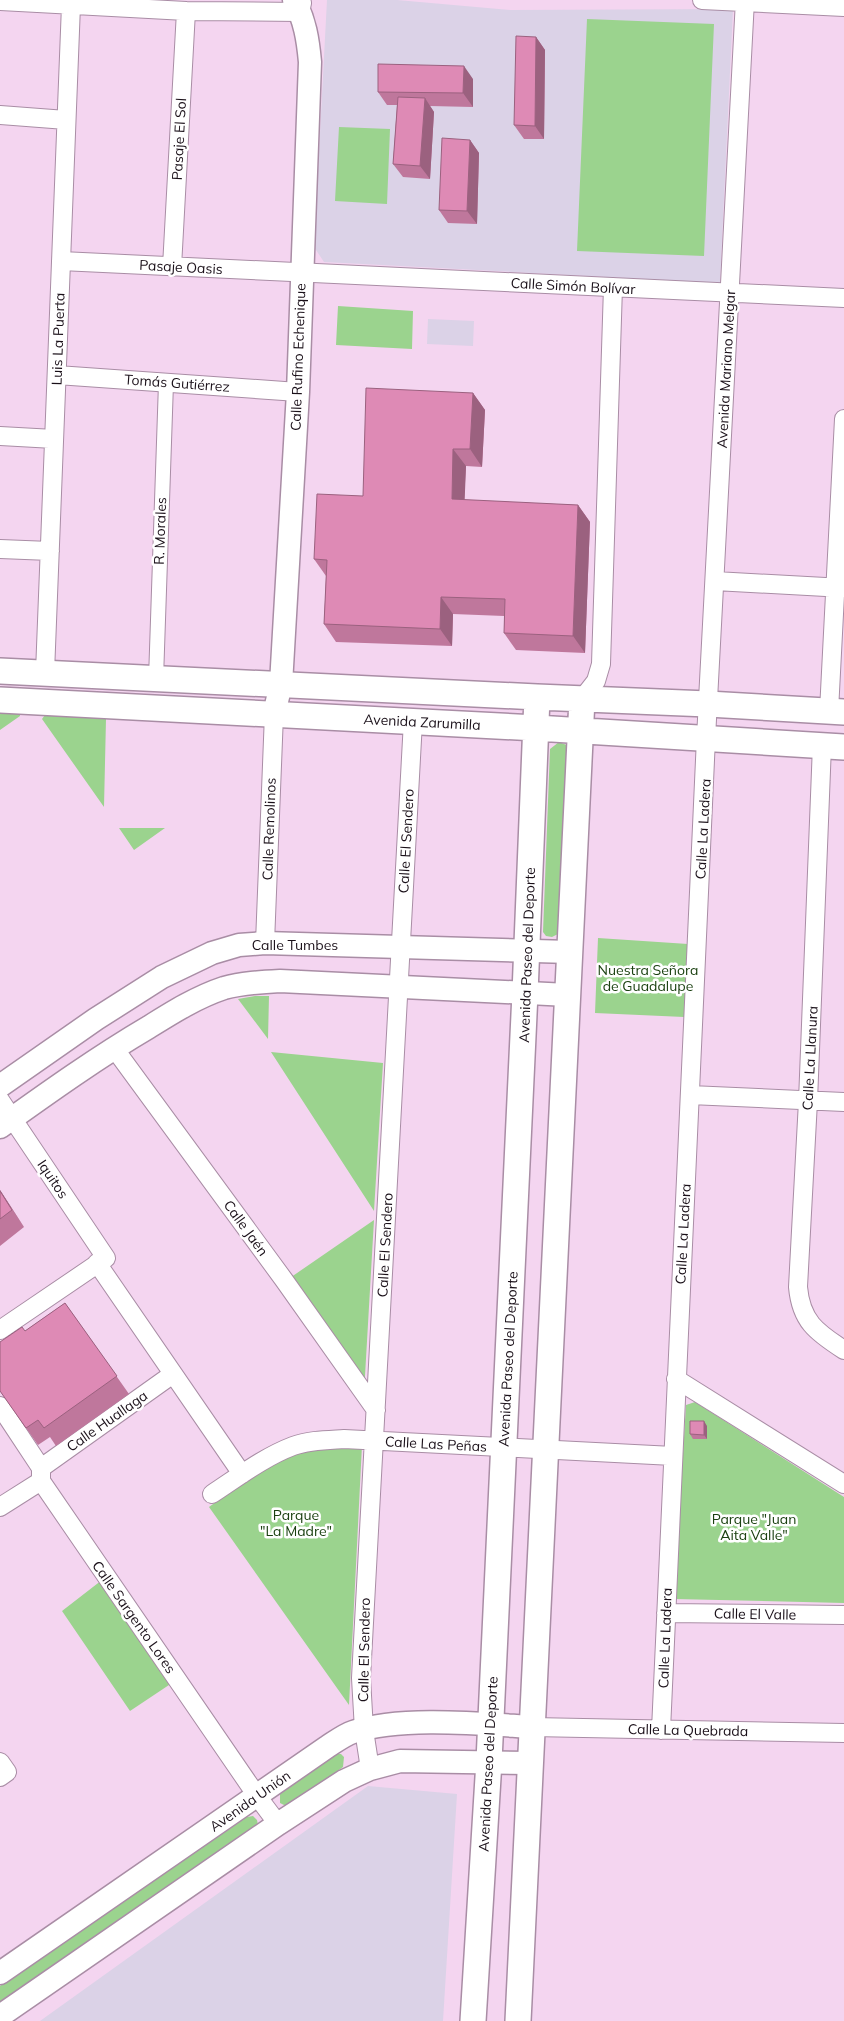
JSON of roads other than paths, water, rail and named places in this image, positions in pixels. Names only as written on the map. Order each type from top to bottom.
[{"type":"main road","points":[[0,671],[537,698],[708,704],[836,712]]},
{"type":"main road","name":"Avenida Paseo del Deporte","points":[[473,2021],[489,1761],[537,698]]},
{"type":"main road","points":[[518,2021],[582,699]]},
{"type":"main road","name":"Avenida Zarumilla","points":[[0,700],[581,730],[833,746]]},
{"type":"street","points":[[702,0],[844,7]]},
{"type":"street","points":[[0,1],[186,11],[299,4]]},
{"type":"street","name":"Avenida Mariano Melgar","points":[[706,738],[745,1]]},
{"type":"street","name":"Calle Rufino Echenique","points":[[274,714],[281,684],[298,392],[310,62],[308,37],[299,4]]},
{"type":"street","name":"Luis La Puerta","points":[[45,673],[71,5]]},
{"type":"street","name":"Pasaje El Sol","points":[[172,267],[186,11]]},
{"type":"street","points":[[0,115],[66,120]]},
{"type":"street","name":"Pasaje Oasis","points":[[61,261],[301,273]]},
{"type":"street","name":"Calle Simón Bolívar","points":[[301,273],[844,298]]},
{"type":"street","points":[[582,699],[596,681],[601,664],[613,288]]},
{"type":"street","name":"Tomás Gutiérrez","points":[[57,375],[298,392]]},
{"type":"street","name":"R. Morales","points":[[156,679],[166,382]]},
{"type":"street","points":[[836,712],[844,419]]},
{"type":"street","points":[[0,436],[54,439]]},
{"type":"street","points":[[0,549],[50,551]]},
{"type":"street","points":[[715,581],[839,587]]},
{"type":"street","name":"Calle Remolinos","points":[[265,943],[274,714]]},
{"type":"street","name":"Calle El Sendero","points":[[370,1769],[364,1730],[361,1678],[413,721]]},
{"type":"street","name":"Calle La Ladera","points":[[661,1730],[706,738]]},
{"type":"street","name":"Calle La Llanura","points":[[833,746],[808,1100],[798,1287],[799,1304],[806,1320],[822,1336],[844,1350]]},
{"type":"street","name":"Calle Tumbes","points":[[0,1086],[96,1018],[162,977],[212,953],[239,945],[265,943],[570,952]]},
{"type":"street","points":[[4,1115],[181,1007],[225,988],[252,982],[280,981],[568,995]]},
{"type":"street","name":"Calle Jaén","points":[[114,1048],[278,1272],[376,1410]]},
{"type":"street","points":[[690,1096],[844,1102]]},
{"type":"street","name":"Iquitos","points":[[4,1115],[102,1260],[173,1374],[242,1474]]},
{"type":"street","points":[[0,1330],[102,1260]]},
{"type":"street","name":"Calle Huallaga","points":[[0,1507],[173,1374]]},
{"type":"street","points":[[676,1379],[844,1484]]},
{"type":"street","name":"Calle Sargento Lores","points":[[0,1406],[41,1474],[257,1796],[278,1824]]},
{"type":"street","name":"Calle Las Peñas","points":[[212,1494],[255,1466],[294,1446],[317,1441],[344,1439],[673,1456]]},
{"type":"street","name":"Calle El Valle","points":[[666,1613],[844,1616]]},
{"type":"street","name":"Avenida Unión","points":[[0,1973],[327,1747],[352,1732],[419,1724],[532,1726]]},
{"type":"street","name":"Calle La Quebrada","points":[[532,1726],[844,1733]]},
{"type":"street","points":[[0,2016],[278,1824],[344,1781],[370,1769],[400,1761],[531,1763]]},
{"type":"park label","name":"Nuestra Señora de Guadalupe","points":[[648,978]]},
{"type":"park label","name":"Parque \"La Madre\"","points":[[296,1524]]},
{"type":"park label","name":"Parque \"Juan Aita Valle\"","points":[[754,1528]]}]
